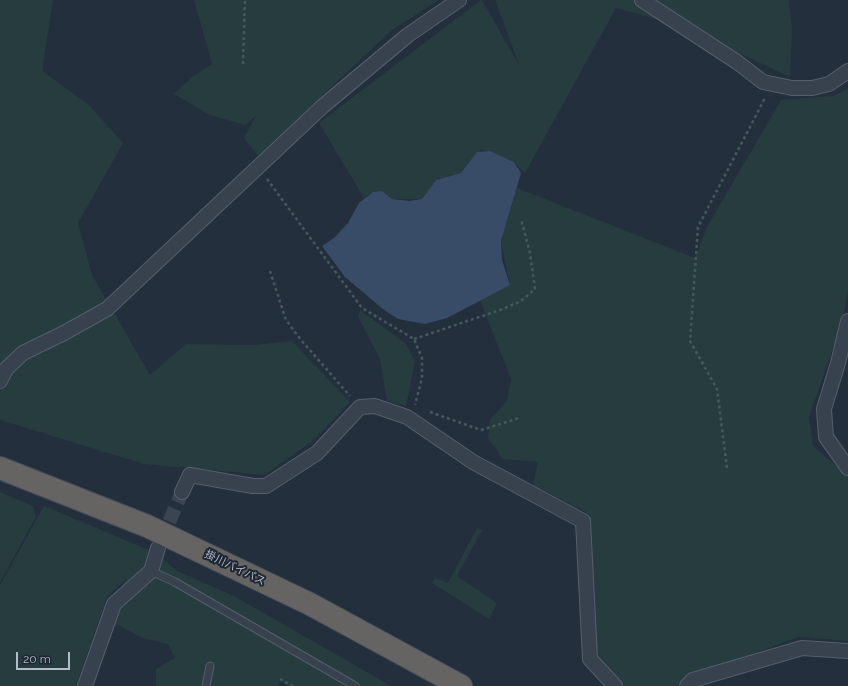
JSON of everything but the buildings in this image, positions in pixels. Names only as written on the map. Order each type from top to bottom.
[{"type":"highway","name":"掛川バイパス","points":[[0,468],[147,526],[310,604],[461,686]]},
{"type":"street","points":[[0,381],[6,369],[23,353],[64,334],[107,308],[323,106],[408,35],[459,0]]},
{"type":"street","points":[[642,0],[737,62],[763,82],[792,88],[812,88],[829,84],[848,71]]},
{"type":"street","points":[[848,321],[838,363],[824,409],[826,437],[848,468]]},
{"type":"street","points":[[182,492],[190,475],[253,486],[266,486],[317,453],[360,407],[375,406],[407,417],[473,462],[583,521],[590,659],[615,686]]},
{"type":"street","points":[[84,686],[114,604],[151,571],[158,548]]},
{"type":"street","points":[[687,686],[693,680],[802,648],[848,651]]},
{"type":"lane","points":[[151,571],[175,582],[355,686]]},
{"type":"lane","points":[[206,686],[210,666]]},
{"type":"path","points":[[243,64],[245,0]]},
{"type":"path","points":[[726,468],[717,389],[690,341],[698,226],[766,99],[760,94]]},
{"type":"path","points":[[259,167],[362,308],[414,339],[422,358],[422,378],[414,406],[422,409]]},
{"type":"path","points":[[414,339],[503,309],[521,301],[535,289],[530,253],[521,218]]},
{"type":"path","points":[[270,271],[286,320],[301,340],[360,407]]},
{"type":"path","points":[[429,412],[481,430],[519,418]]},
{"type":"path","points":[[280,679],[293,686]]},
{"type":"green space","points":[[0,0],[53,0],[42,71],[89,105],[123,143],[78,223],[92,275],[150,375],[186,344],[254,345],[292,341],[350,402],[315,439],[265,475],[144,464],[0,420]]},
{"type":"green space","points":[[194,0],[439,0],[392,30],[258,156],[244,138],[256,116],[245,125],[210,115],[174,94],[192,77],[212,64]]},
{"type":"green space","points":[[481,0],[520,67],[495,0],[789,0],[792,29],[790,77],[711,40],[667,22],[616,8],[525,173],[514,162],[481,149],[461,173],[436,180],[422,199],[392,199],[373,192],[364,198],[319,123]]},
{"type":"green space","points":[[848,89],[848,291],[843,319],[809,417],[813,446],[848,476],[848,641],[798,637],[687,679],[676,686],[624,686],[597,654],[588,513],[533,485],[538,462],[503,459],[488,438],[490,420],[507,401],[511,379],[480,300],[510,285],[501,241],[517,188],[695,258],[707,227],[781,100],[833,96]]},
{"type":"green space","points":[[360,310],[406,344],[415,361],[406,406],[387,401],[380,359],[358,317]]},
{"type":"green space","points":[[0,492],[33,506],[36,517],[0,582]]},
{"type":"green space","points":[[44,506],[156,553],[177,571],[234,596],[391,686],[287,686],[280,680],[278,686],[156,686],[156,669],[175,658],[168,644],[140,637],[118,625],[99,622],[127,578],[107,597],[76,686],[0,686],[0,585]]},
{"type":"green space","points":[[477,528],[482,530],[457,576],[497,603],[489,619],[432,583],[435,578],[448,583]]},
{"type":"water","points":[[490,151],[514,162],[521,173],[501,241],[502,260],[510,285],[447,318],[425,324],[398,319],[383,309],[345,277],[322,246],[334,238],[348,223],[359,203],[373,192],[382,191],[392,199],[409,201],[422,199],[436,180],[461,173],[477,152]]},
{"type":"tunnel","points":[[161,541],[182,492]]}]
